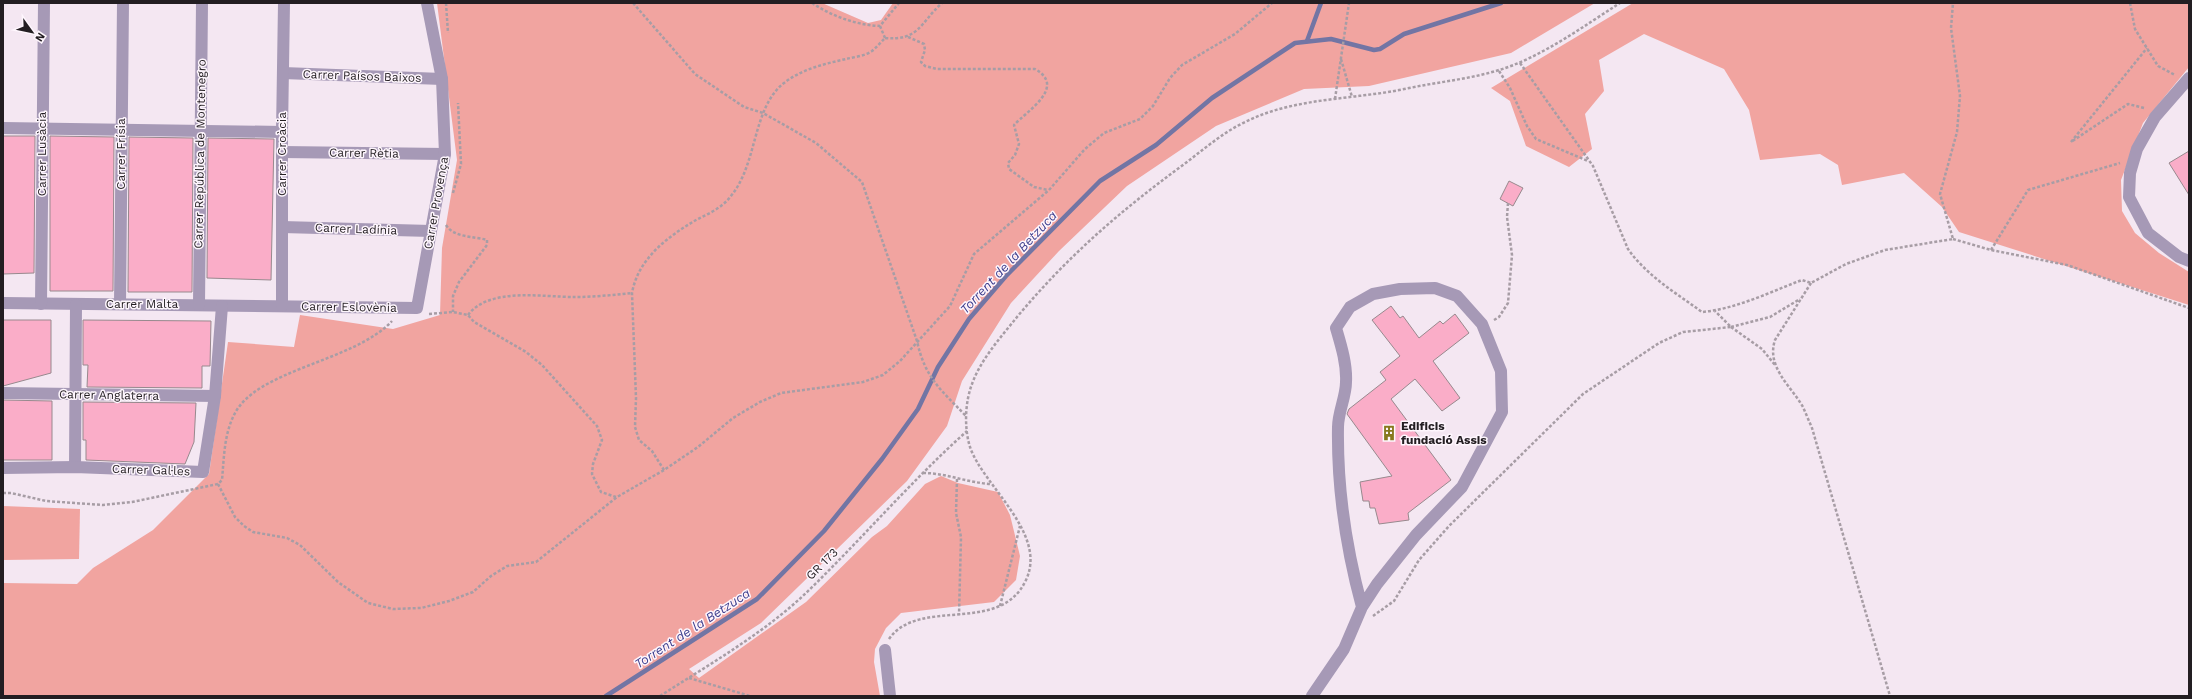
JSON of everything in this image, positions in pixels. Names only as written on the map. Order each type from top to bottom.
[{"type":"street","name":"Carrer Lusàcia","points":[[41,304],[44,3]]},
{"type":"street","name":"Carrer Frísia","points":[[120,304],[123,3]]},
{"type":"street","name":"Carrer República de Montenegro","points":[[199,305],[202,3]]},
{"type":"street","name":"Carrer Croàcia","points":[[282,306],[284,3]]},
{"type":"street","points":[[421,3],[427,3]]},
{"type":"street","name":"Carrer Provença","points":[[421,310],[431,231],[445,154],[442,79],[427,3]]},
{"type":"street","name":"Carrer Paísos Baixos","points":[[283,73],[442,79]]},
{"type":"street","points":[[2187,79],[2160,112],[2137,149],[2134,159],[2129,197],[2148,232],[2179,257],[2189,261]]},
{"type":"street","points":[[3,128],[42,130],[200,130],[282,132]]},
{"type":"street","name":"Carrer Rètia","points":[[282,152],[445,154]]},
{"type":"street","name":"Carrer Ladínia","points":[[282,227],[431,231]]},
{"type":"street","points":[[1312,696],[1344,649],[1362,607],[1377,584],[1416,534],[1462,487],[1502,412],[1501,371],[1482,324],[1457,296],[1435,288],[1400,289],[1373,294],[1350,308],[1336,328],[1343,352],[1346,382],[1338,425],[1341,506],[1349,559],[1362,607]]},
{"type":"street","name":"Carrer Malta","points":[[3,303],[282,306]]},
{"type":"street","points":[[74,467],[76,304]]},
{"type":"street","name":"Carrer Gal·les","points":[[3,468],[74,467],[203,472],[215,396],[222,306]]},
{"type":"street","name":"Carrer Eslovènia","points":[[282,306],[421,310]]},
{"type":"street","name":"Carrer Anglaterra","points":[[3,393],[215,396]]},
{"type":"street","points":[[885,650],[890,696]]},
{"type":"path","points":[[446,3],[449,38]]},
{"type":"path","points":[[633,3],[695,74],[744,107],[763,113],[816,143],[862,182],[917,341],[922,360],[932,380],[967,416]]},
{"type":"path","points":[[812,3],[822,9],[851,21],[865,25],[880,26]]},
{"type":"path","points":[[880,26],[899,3]]},
{"type":"path","points":[[908,37],[923,24],[942,3]]},
{"type":"path","points":[[218,484],[235,517],[244,526],[253,532],[287,538],[300,545],[353,594],[368,603],[393,609],[421,608],[449,601],[472,592],[491,576],[507,566],[536,562],[617,497],[664,470],[698,447],[733,418],[760,402],[781,393],[874,379],[893,368],[950,306],[974,254],[1048,190],[1097,138],[1104,133],[1129,124],[1147,112],[1158,99],[1170,78],[1182,65],[1235,34],[1272,3]]},
{"type":"path","points":[[1335,99],[1349,3]]},
{"type":"path","points":[[885,650],[891,636],[903,625],[922,619],[989,610],[1000,606],[1018,593],[1025,583],[1030,572],[1029,550],[1020,525],[1009,504],[992,484],[970,447],[967,431],[967,416],[970,387],[1001,337],[1044,284],[1077,251],[1123,209],[1241,124],[1293,105],[1378,94],[1499,71],[1520,63],[1620,3]]},
{"type":"path","points":[[1953,3],[1951,28],[1960,96],[1957,132],[1940,194],[1953,239]]},
{"type":"path","points":[[2131,3],[2135,29],[2158,66],[2187,79]]},
{"type":"path","points":[[880,26],[885,38]]},
{"type":"path","points":[[664,470],[652,451],[638,440],[635,427],[636,398],[632,293],[635,280],[643,264],[655,250],[681,229],[724,204],[740,183],[763,113],[772,94],[794,76],[824,64],[871,52],[885,38],[908,37],[924,44],[925,50],[921,62],[925,66],[937,68],[1034,69],[1042,73],[1046,82],[1045,92],[1039,104],[1014,125],[1019,144],[1015,155],[1008,163],[1009,169],[1034,187],[1048,190]]},
{"type":"path","points":[[2147,48],[2070,142],[2128,104],[2160,112]]},
{"type":"path","points":[[1341,59],[1352,97]]},
{"type":"path","points":[[1520,63],[1590,162],[1628,249],[1635,260],[1652,276],[1702,312],[1715,310],[1764,295],[1802,280],[1811,283]]},
{"type":"path","points":[[1499,71],[1510,88],[1527,126],[1536,139],[1590,162]]},
{"type":"path","points":[[453,194],[461,164],[458,98]]},
{"type":"path","points":[[1991,250],[2028,190],[2134,159]]},
{"type":"path","points":[[1482,324],[1499,318],[1508,303],[1512,255],[1507,216],[1508,203]]},
{"type":"path","points":[[445,224],[450,231],[463,236],[487,240],[487,245],[459,282],[453,296],[454,312]]},
{"type":"path","points":[[1775,366],[1773,348],[1775,340],[1811,283],[1846,264],[1885,250],[1953,239],[1991,250],[2067,265],[2189,308]]},
{"type":"path","points":[[468,315],[473,309],[483,302],[514,295],[575,297],[632,293]]},
{"type":"path","points":[[1355,624],[1369,620],[1394,601],[1419,560],[1449,526],[1583,394],[1659,343],[1683,332],[1731,327],[1770,317],[1801,298]]},
{"type":"path","points":[[421,310],[454,312],[468,315],[474,322],[526,352],[542,365],[598,426],[602,440],[593,464],[592,474],[601,492],[617,497]]},
{"type":"path","points":[[1715,310],[1731,327],[1762,349],[1803,407],[1812,428],[1890,696]]},
{"type":"path","points":[[3,493],[11,493],[46,501],[103,505],[132,502],[218,484],[222,480],[224,451],[229,432],[234,415],[241,404],[266,384],[339,354],[384,329],[397,317]]},
{"type":"path","name":"GR 173","points":[[660,696],[748,638],[798,600],[889,510],[922,473],[967,431]]},
{"type":"path","points":[[922,473],[941,473],[958,478],[992,484]]},
{"type":"path","points":[[958,478],[956,513],[961,537],[959,615]]},
{"type":"path","points":[[1000,606],[1020,525]]},
{"type":"path","points":[[688,678],[750,696]]},
{"type":"shaded area","points":[[437,3],[822,3],[868,23],[881,20],[893,3],[1595,3],[1511,53],[1369,86],[1304,89],[1216,126],[1127,186],[1059,251],[1011,303],[962,381],[947,426],[907,481],[761,623],[689,669],[699,678],[806,602],[872,537],[887,526],[925,484],[941,476],[958,483],[998,492],[1010,515],[1020,556],[1016,580],[994,602],[901,613],[886,628],[875,649],[874,662],[880,696],[3,696],[3,583],[77,584],[93,568],[153,530],[209,474],[228,342],[294,347],[300,315],[393,329],[440,315],[442,248],[457,160]]},
{"type":"shaded area","points":[[1633,3],[2189,3],[2189,67],[2143,123],[2121,180],[2122,211],[2135,233],[2159,253],[2189,272],[2189,305],[1959,232],[1942,207],[1904,173],[1842,185],[1838,165],[1820,154],[1760,160],[1749,110],[1724,69],[1644,34],[1599,60],[1604,91],[1585,114],[1592,149],[1569,167],[1526,146],[1510,101],[1491,88]]},
{"type":"shaded area","points":[[3,506],[80,509],[79,559],[3,560]]},
{"type":"building","points":[[3,136],[35,136],[34,273],[3,274]]},
{"type":"building","points":[[50,136],[114,137],[113,291],[50,291]]},
{"type":"building","points":[[129,137],[193,138],[192,292],[128,292]]},
{"type":"building","points":[[208,138],[274,139],[271,280],[207,278]]},
{"type":"building","points":[[2189,151],[2189,195],[2169,163]]},
{"type":"building","points":[[1509,181],[1523,188],[1513,206],[1500,199]]},
{"type":"building","name":"Edificis fundació Assis","points":[[1391,306],[1400,318],[1403,316],[1419,338],[1440,321],[1443,324],[1455,314],[1469,333],[1433,361],[1460,398],[1442,411],[1415,379],[1391,399],[1451,480],[1408,513],[1409,520],[1379,524],[1375,508],[1370,508],[1369,501],[1363,501],[1360,482],[1392,476],[1347,414],[1349,409],[1386,380],[1380,372],[1400,356],[1372,320]]},
{"type":"building","points":[[3,320],[51,320],[51,373],[3,386]]},
{"type":"building","points":[[83,320],[211,321],[210,366],[202,366],[202,388],[87,387],[88,365],[83,365]]},
{"type":"building","points":[[3,400],[52,401],[52,460],[3,460]]},
{"type":"building","points":[[83,402],[196,403],[194,442],[185,464],[86,460],[86,440],[83,440]]},
{"type":"waterway","points":[[1307,41],[1321,3]]},
{"type":"waterway","name":"Torrent de la Betzuca","points":[[606,696],[757,599],[824,531],[882,459],[918,409],[938,367],[969,319],[1006,276],[1100,181],[1156,145],[1212,98],[1295,43],[1331,39],[1374,50],[1380,49],[1404,34],[1501,3]]},
{"type":"place","name":"Edificis fundació Assis","points":[[1389,433]]}]
